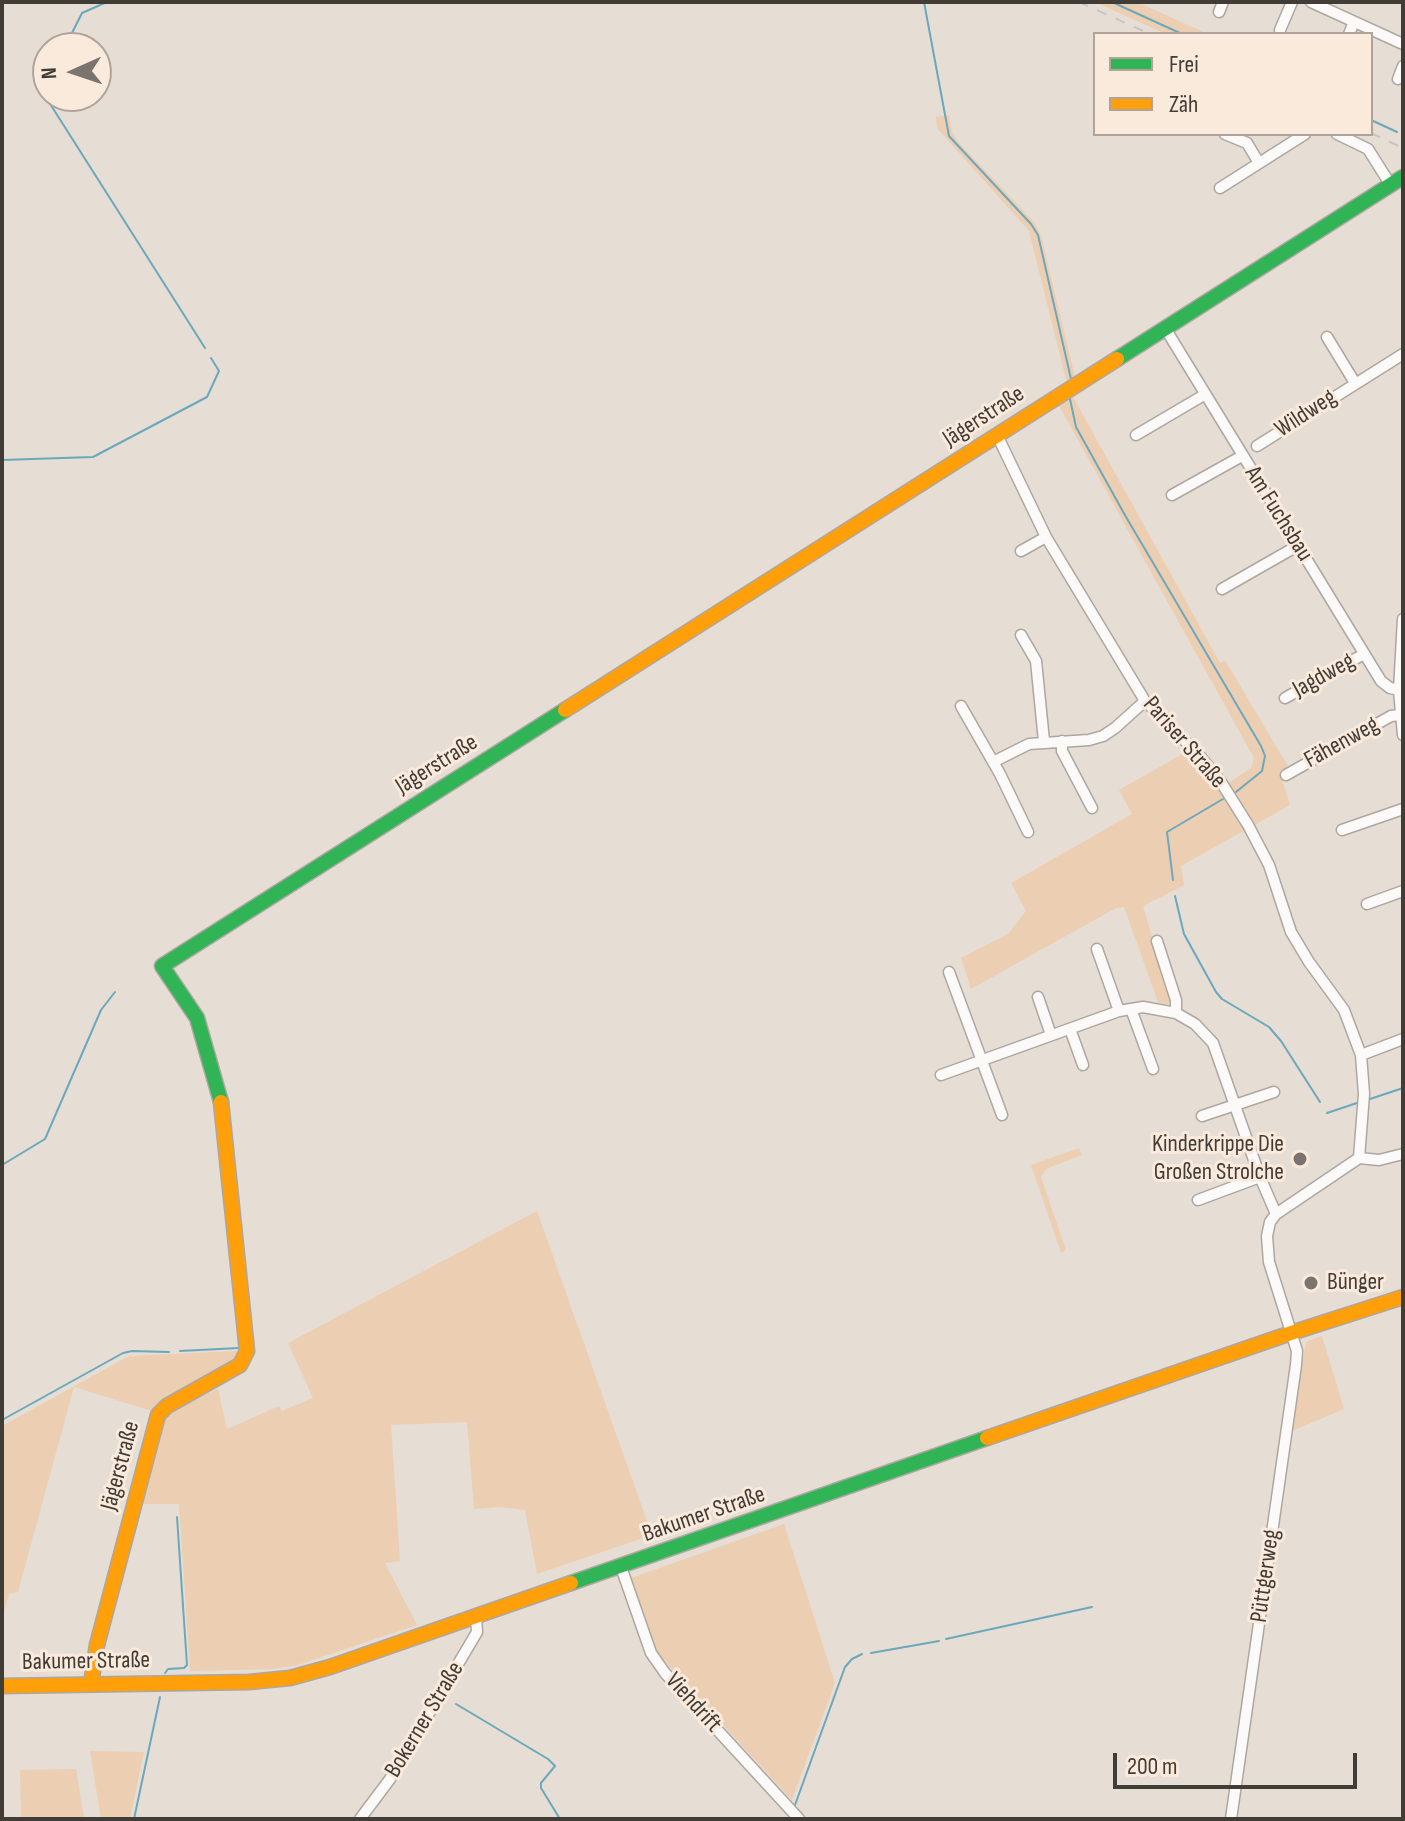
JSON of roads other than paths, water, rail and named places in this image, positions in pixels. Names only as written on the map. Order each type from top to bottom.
[{"type":"street","points":[[1280,30],[1292,2]]},
{"type":"street","points":[[1311,2],[1403,44]]},
{"type":"street","points":[[1350,32],[1354,22]]},
{"type":"street","points":[[1398,79],[1403,66]]},
{"type":"street","points":[[1230,136],[1247,143],[1259,163]]},
{"type":"street","points":[[1220,188],[1302,136]]},
{"type":"street","points":[[1341,136],[1368,149],[1396,180]]},
{"type":"street","name":"Jägerstraße","points":[[91,1684],[100,1630],[158,1415],[167,1406],[240,1365],[247,1351],[223,1110],[197,1018],[162,966],[1396,180]]},
{"type":"street","name":"Am Fuchsbau","points":[[1165,328],[1381,681],[1401,695]]},
{"type":"street","name":"Wildweg","points":[[1327,337],[1355,383]]},
{"type":"street","name":"Wildweg","points":[[1257,446],[1403,354]]},
{"type":"street","points":[[1136,435],[1204,395]]},
{"type":"street","name":"Pariser Straße","points":[[997,435],[1046,537],[1145,701],[1200,756],[1248,825],[1269,865],[1291,932],[1344,1010],[1361,1055],[1364,1094],[1359,1158]]},
{"type":"street","points":[[1172,495],[1242,456]]},
{"type":"street","points":[[1021,551],[1046,537]]},
{"type":"street","points":[[1222,589],[1299,545]]},
{"type":"street","points":[[1403,619],[1400,715],[1403,735]]},
{"type":"street","points":[[1021,635],[1036,661],[1044,741]]},
{"type":"street","name":"Jagdweg","points":[[1285,698],[1364,654]]},
{"type":"street","points":[[993,762],[1029,744],[1089,740],[1103,736],[1145,701]]},
{"type":"street","points":[[961,706],[1028,832]]},
{"type":"street","name":"Fähenweg","points":[[1286,775],[1391,716],[1400,715]]},
{"type":"street","points":[[1062,741],[1062,751],[1092,808]]},
{"type":"street","points":[[1342,830],[1403,809]]},
{"type":"street","points":[[1367,904],[1403,891]]},
{"type":"street","points":[[1157,941],[1176,1000],[1176,1013]]},
{"type":"street","points":[[1097,949],[1119,1011]]},
{"type":"street","points":[[949,972],[1002,1115]]},
{"type":"street","points":[[1038,997],[1051,1035]]},
{"type":"street","points":[[941,1075],[1119,1011],[1158,1008],[1176,1013],[1195,1024],[1213,1043],[1276,1214]]},
{"type":"street","points":[[1131,1009],[1153,1069]]},
{"type":"street","points":[[1070,1029],[1083,1065]]},
{"type":"street","points":[[1361,1055],[1403,1039]]},
{"type":"street","points":[[1202,1116],[1274,1092]]},
{"type":"street","points":[[1291,1333],[1267,1255],[1270,1222],[1276,1214],[1359,1158],[1379,1160],[1403,1154]]},
{"type":"street","points":[[1198,1200],[1260,1177]]},
{"type":"street","name":"Bakumer Straße","points":[[2,1686],[249,1682],[290,1678],[330,1667],[1291,1333],[1403,1297]]},
{"type":"street","name":"Püttgerweg","points":[[1231,1819],[1296,1365],[1297,1351],[1291,1333]]},
{"type":"street","name":"Viehdrift","points":[[621,1567],[651,1653],[665,1673],[799,1819]]},
{"type":"street","name":"Bokerner Straße","points":[[360,1819],[390,1779],[477,1632],[476,1617]]},
{"type":"waterway","points":[[72,32],[82,13],[107,2]]},
{"type":"waterway","points":[[924,2],[949,136],[1038,235],[1071,379]]},
{"type":"waterway","points":[[1112,2],[1178,32]]},
{"type":"waterway","points":[[55,112],[205,348]]},
{"type":"waterway","points":[[1373,121],[1397,132]]},
{"type":"waterway","points":[[2,460],[93,457],[207,397],[219,371],[211,358]]},
{"type":"waterway","points":[[1070,399],[1076,427],[1261,746],[1265,756],[1262,771],[1236,792]]},
{"type":"waterway","points":[[1173,880],[1167,832],[1223,799]]},
{"type":"waterway","points":[[1175,896],[1184,934],[1216,992],[1222,999],[1269,1027],[1320,1102]]},
{"type":"waterway","points":[[2,1165],[45,1139],[101,1010],[115,992]]},
{"type":"waterway","points":[[1370,1099],[1403,1088]]},
{"type":"waterway","points":[[1327,1113],[1357,1103]]},
{"type":"waterway","points":[[180,1351],[239,1348]]},
{"type":"waterway","points":[[2,1420],[123,1353],[169,1352]]},
{"type":"waterway","points":[[165,1673],[168,1669],[187,1665],[177,1517]]},
{"type":"waterway","points":[[946,1639],[1092,1607]]},
{"type":"waterway","points":[[871,1653],[939,1641]]},
{"type":"waterway","points":[[795,1805],[845,1667],[862,1654]]},
{"type":"waterway","points":[[134,1819],[160,1697]]},
{"type":"waterway","points":[[456,1704],[555,1766],[541,1783],[541,1788],[560,1819]]},
{"type":"railway","points":[[1079,2],[1146,32]]},
{"type":"railway","points":[[1373,134],[1403,148]]},
{"type":"place","name":"Kinderkrippe Die Großen Strolche","points":[[1300,1159]]},
{"type":"place","name":"Bünger","points":[[1311,1283]]}]
